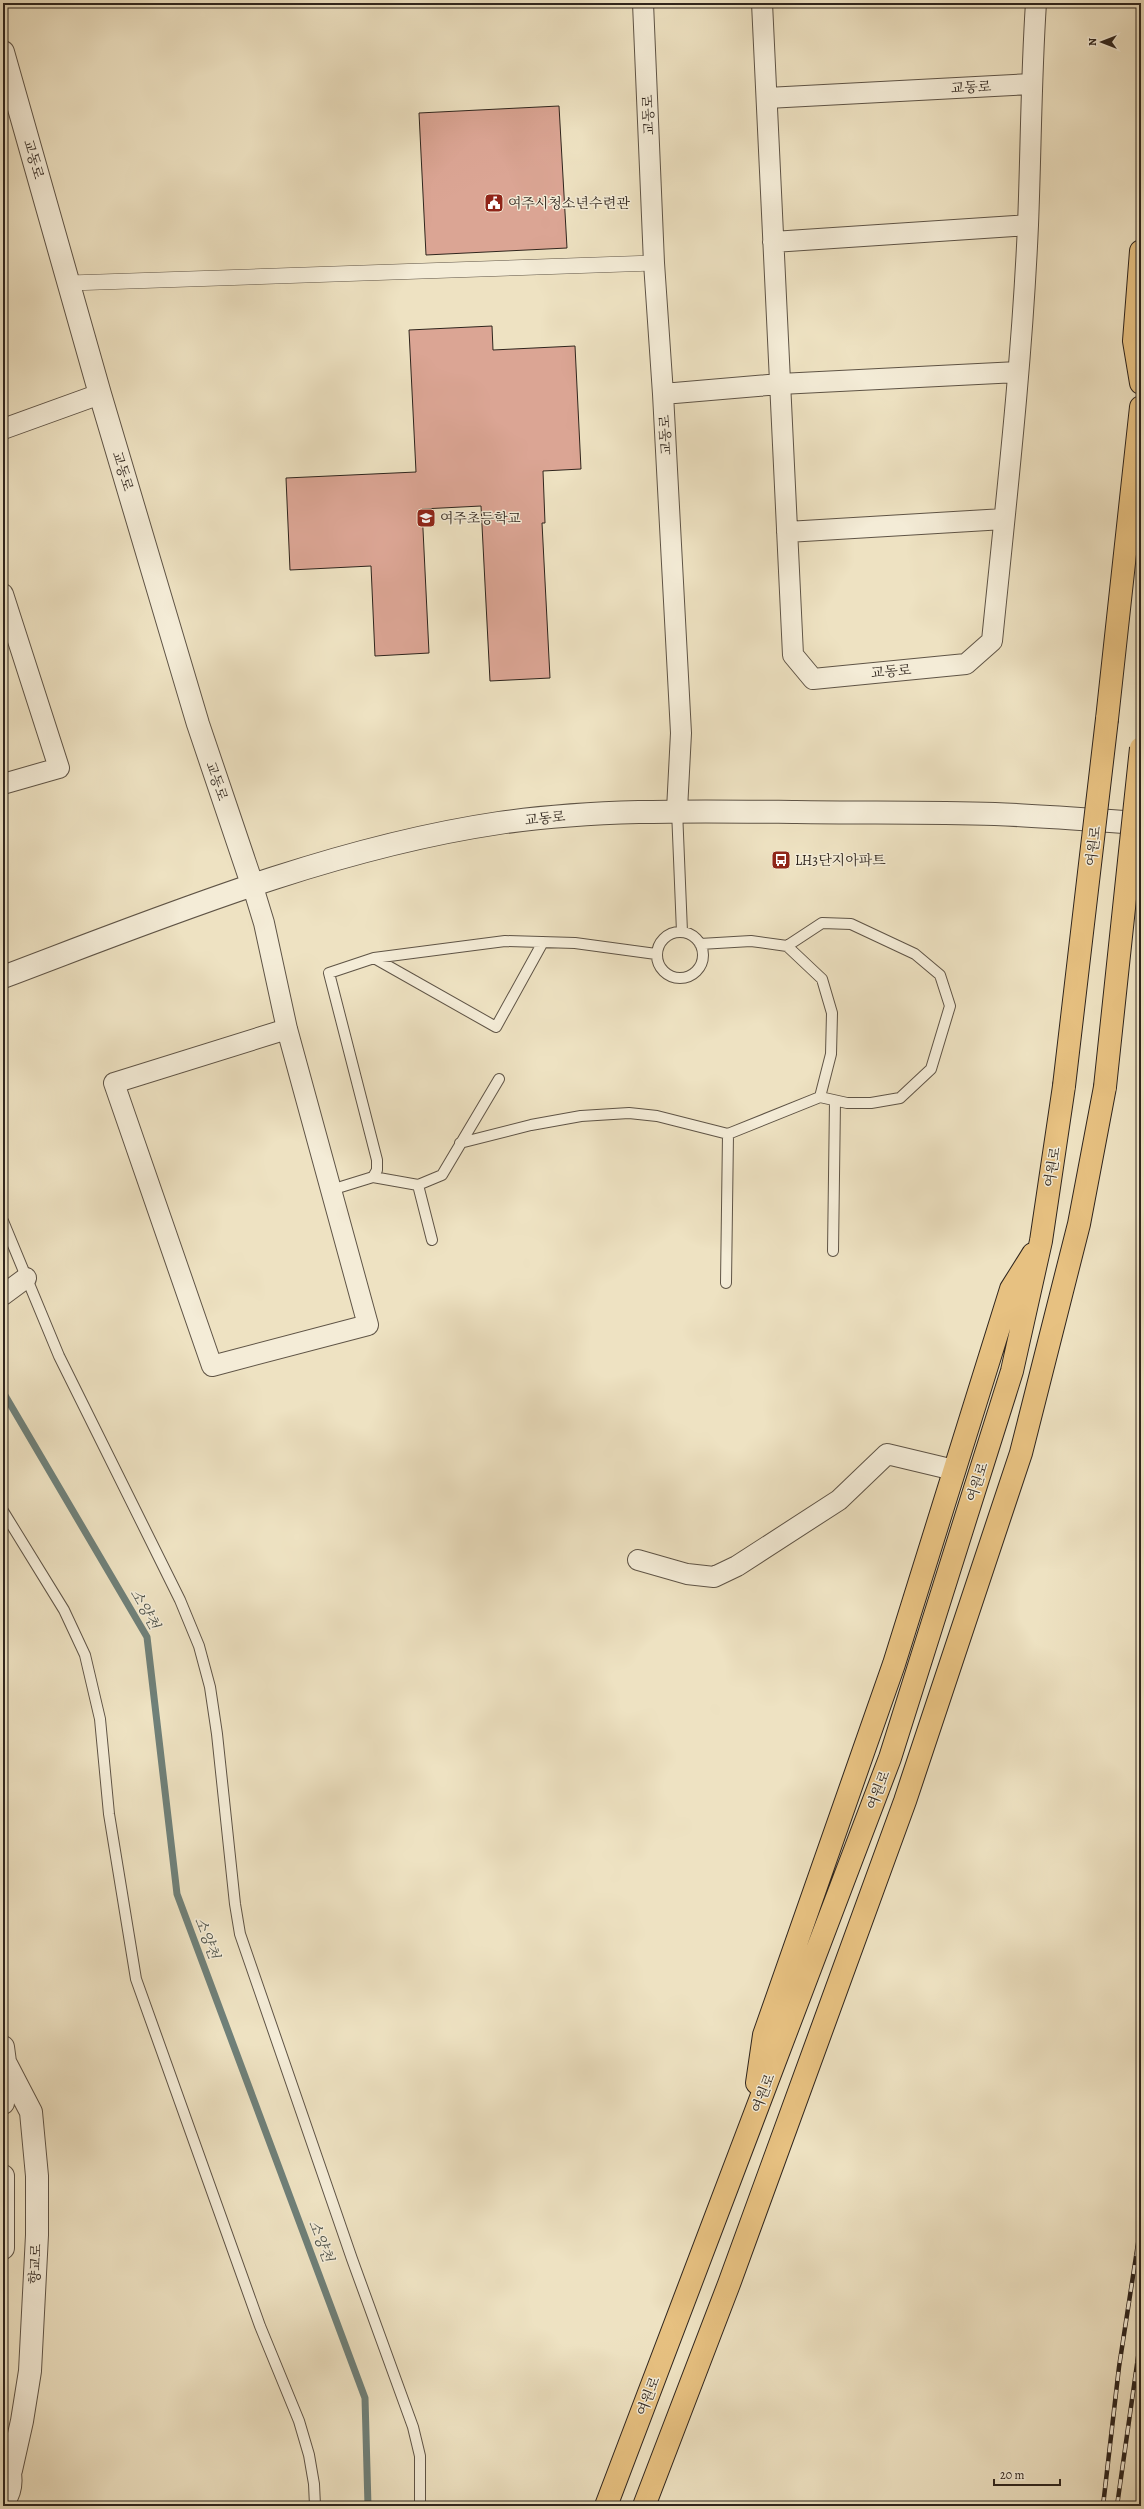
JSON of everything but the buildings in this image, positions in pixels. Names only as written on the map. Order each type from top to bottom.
[{"type":"highway","points":[[1141,251],[1134,342],[1141,383]]},
{"type":"highway","name":"여원로","points":[[606,2506],[890,1758],[1012,1371],[1041,1241],[1064,1086],[1107,719],[1141,407]]},
{"type":"highway","name":"여원로","points":[[644,2506],[729,2284],[905,1801],[1021,1452],[1079,1224],[1105,1087],[1141,748]]},
{"type":"highway","points":[[752,2122],[764,2035],[894,1664],[1011,1289],[1041,1241]]},
{"type":"street","name":"교동로","points":[[643,3],[654,263],[663,394],[681,732],[677,810]]},
{"type":"street","name":"교동로","points":[[762,3],[793,655],[813,679],[966,664],[992,641],[1018,372],[1028,225],[1031,84],[1036,3]]},
{"type":"street","name":"교동로","points":[[3,52],[70,283],[100,394],[198,724],[253,887]]},
{"type":"street","name":"교동로","points":[[767,98],[1031,84]]},
{"type":"street","points":[[773,242],[1028,225]]},
{"type":"street","points":[[70,283],[654,263]]},
{"type":"street","name":"교동로","points":[[663,394],[780,384],[1018,372]]},
{"type":"street","points":[[3,429],[100,394]]},
{"type":"street","points":[[787,532],[1004,519]]},
{"type":"street","points":[[3,594],[58,768],[3,784]]},
{"type":"street","name":"교동로","points":[[3,977],[184,909],[355,854],[498,823],[564,816],[677,810],[996,814],[1141,823]]},
{"type":"street","points":[[253,887],[264,923],[287,1029],[368,1325],[212,1366],[114,1083],[287,1029]]},
{"type":"street","points":[[638,1560],[686,1574],[714,1577],[737,1566],[839,1500],[887,1454],[954,1470]]},
{"type":"street","name":"향교로","points":[[3,2103],[4,2054]]},
{"type":"street","name":"향교로","points":[[4,2054],[31,2112],[37,2176],[37,2235],[30,2370],[22,2421],[7,2462],[11,2486],[4,2504]]},
{"type":"street","points":[[3,2176],[3,2248]]},
{"type":"lane","points":[[677,810],[682,932]]},
{"type":"lane","points":[[460,1143],[531,1125],[574,1118],[629,1113],[657,1116],[728,1134],[820,1097],[835,1101],[871,1103],[900,1098],[931,1068],[950,1006],[940,975],[914,954],[852,924],[822,923],[787,946]]},
{"type":"lane","points":[[674,932],[690,934],[700,944],[703,959],[700,967],[695,972],[681,978],[666,974],[661,969],[656,954],[662,940],[674,932]]},
{"type":"lane","points":[[373,1177],[377,1170],[377,1160],[329,973],[374,958],[505,941],[575,943],[656,954]]},
{"type":"lane","points":[[700,944],[751,941],[787,946],[822,979],[832,1013],[831,1054],[820,1097]]},
{"type":"lane","points":[[374,958],[496,1027],[543,942]]},
{"type":"lane","points":[[331,1190],[373,1177],[418,1185],[442,1174],[499,1079]]},
{"type":"lane","points":[[833,1251],[835,1101]]},
{"type":"lane","points":[[726,1283],[728,1134]]},
{"type":"lane","points":[[418,1185],[432,1240]]},
{"type":"lane","points":[[3,1221],[15,1286],[58,1356],[180,1600],[199,1646],[210,1687],[217,1734],[234,1904],[240,1934],[352,2260],[413,2427],[420,2456],[420,2506]]},
{"type":"lane","points":[[3,1510],[64,1610],[85,1655],[100,1719],[109,1814],[136,1979],[260,2326],[299,2421],[309,2455],[314,2484],[315,2506]]},
{"type":"waterway","name":"소양천","points":[[3,1392],[147,1637],[177,1894],[365,2398],[368,2506]]},
{"type":"railway","points":[[1103,2506],[1119,2367],[1141,2224]]},
{"type":"railway","points":[[1117,2506],[1141,2336]]},
{"type":"place","name":"여주시청소년수련관","points":[[494,203]]},
{"type":"place","name":"여주초등학교","points":[[426,518]]},
{"type":"place","name":"LH3단지아파트","points":[[781,860]]}]
